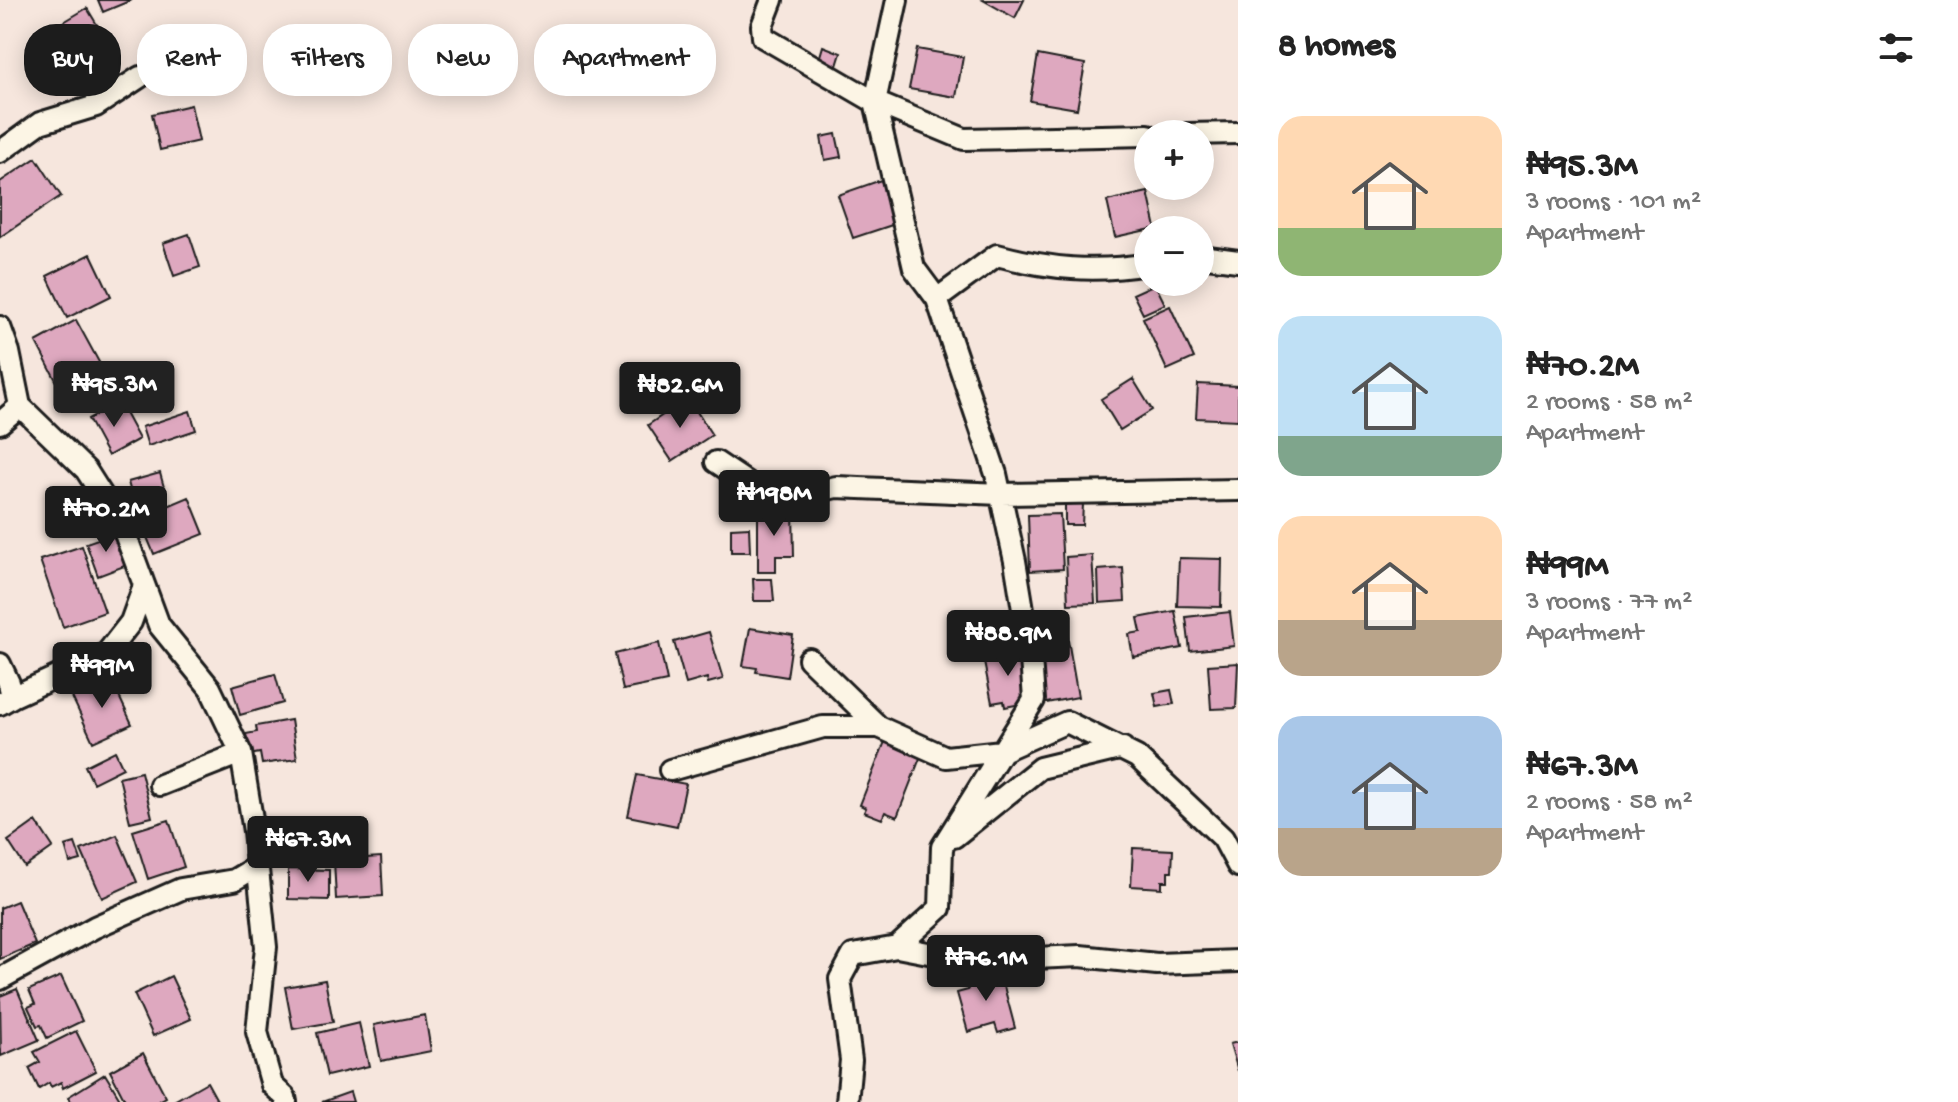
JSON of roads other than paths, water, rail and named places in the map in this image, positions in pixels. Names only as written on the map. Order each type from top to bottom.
[{"type":"street","points":[[772,0],[762,26],[763,37],[875,102],[964,139],[1134,135]]},
{"type":"street","points":[[897,0],[875,102],[914,268],[937,299],[1001,494],[1031,658],[1034,700],[942,847],[940,908],[897,947]]},
{"type":"street","points":[[0,152],[40,123],[96,106],[137,79]]},
{"type":"street","points":[[1214,133],[1238,133]]},
{"type":"street","points":[[937,299],[997,255],[1038,266],[1091,269],[1134,265]]},
{"type":"street","points":[[1214,258],[1238,261]]},
{"type":"street","points":[[0,327],[9,352],[20,406],[86,470],[123,528],[159,625],[210,688],[241,753],[254,831],[266,947],[257,1032],[272,1085],[285,1097],[286,1102]]},
{"type":"street","points":[[0,423],[20,406]]},
{"type":"street","points":[[716,462],[776,502],[836,487],[1001,494],[1238,490]]},
{"type":"street","points":[[6,700],[106,654],[131,622],[144,586]]},
{"type":"street","points":[[809,659],[879,727],[946,757],[1002,751],[1067,722],[1123,748],[1137,757],[1223,838],[1238,866]]},
{"type":"street","points":[[0,664],[9,683],[6,700]]},
{"type":"street","points":[[670,770],[823,727],[879,727]]},
{"type":"street","points":[[942,847],[1040,768],[1123,748]]},
{"type":"street","points":[[160,785],[241,753]]},
{"type":"street","points":[[0,979],[95,927],[181,889],[234,880],[256,867]]},
{"type":"street","points":[[847,1102],[851,1060],[840,979],[853,955],[897,947],[970,961],[1080,956],[1157,964],[1238,961]]}]
